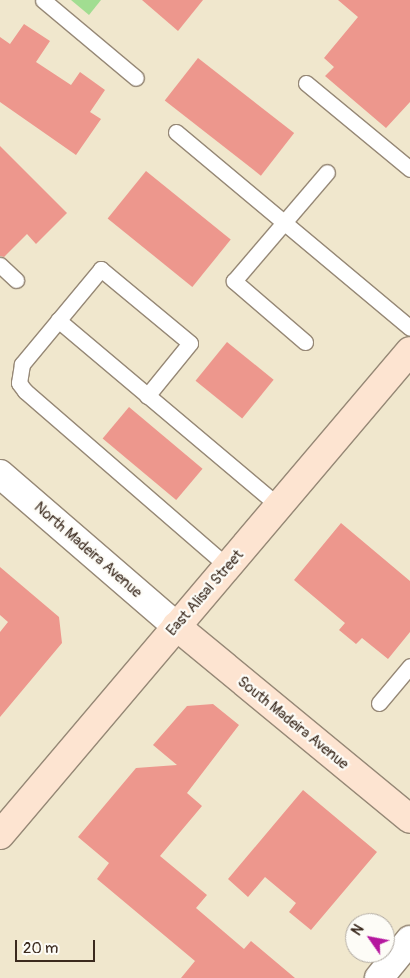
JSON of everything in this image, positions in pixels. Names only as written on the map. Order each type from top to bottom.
[{"type":"main road","name":"East Alisal Street","points":[[0,835],[410,351]]},
{"type":"main road","name":"South Madeira Avenue","points":[[176,626],[410,819]]},
{"type":"street","name":"North Madeira Avenue","points":[[3,484],[176,626]]},
{"type":"street","points":[[379,978],[410,940]]},
{"type":"lane","points":[[43,0],[136,78]]},
{"type":"lane","points":[[306,83],[410,169]]},
{"type":"lane","points":[[176,132],[410,328]]},
{"type":"lane","points":[[305,342],[234,281],[327,172]]},
{"type":"lane","points":[[0,265],[16,280]]},
{"type":"lane","points":[[147,396],[190,343],[100,269],[22,364],[19,383],[25,391],[227,566]]},
{"type":"lane","points":[[58,320],[279,506]]},
{"type":"lane","points":[[379,703],[410,666]]},
{"type":"green space","points":[[71,0],[101,0],[89,15]]},
{"type":"building","points":[[142,0],[203,0],[178,31]]},
{"type":"building","points":[[338,0],[410,0],[410,102],[386,128],[325,76],[334,67],[324,58],[358,17]]},
{"type":"building","points":[[24,24],[50,41],[36,62],[71,85],[80,72],[105,90],[90,112],[101,119],[76,155],[0,102],[0,37],[10,44]]},
{"type":"building","points":[[198,58],[294,133],[261,176],[165,101]]},
{"type":"building","points":[[0,146],[67,213],[36,244],[27,234],[4,257],[0,256]]},
{"type":"building","points":[[146,171],[231,240],[192,287],[108,218]]},
{"type":"building","points":[[227,342],[274,380],[242,419],[196,381]]},
{"type":"building","points":[[129,407],[203,469],[176,500],[103,438]]},
{"type":"building","points":[[341,523],[410,581],[410,632],[388,659],[362,638],[356,644],[339,630],[345,623],[294,580]]},
{"type":"building","points":[[0,567],[59,617],[62,643],[0,717],[0,632],[8,622],[0,615]]},
{"type":"building","points":[[213,704],[239,725],[187,793],[202,806],[160,856],[207,895],[196,908],[244,949],[251,941],[295,978],[181,978],[195,961],[97,879],[109,863],[78,837],[136,768],[177,765],[153,745],[187,706]]},
{"type":"building","points":[[303,790],[377,852],[311,930],[289,912],[296,903],[265,877],[248,897],[228,879]]}]
